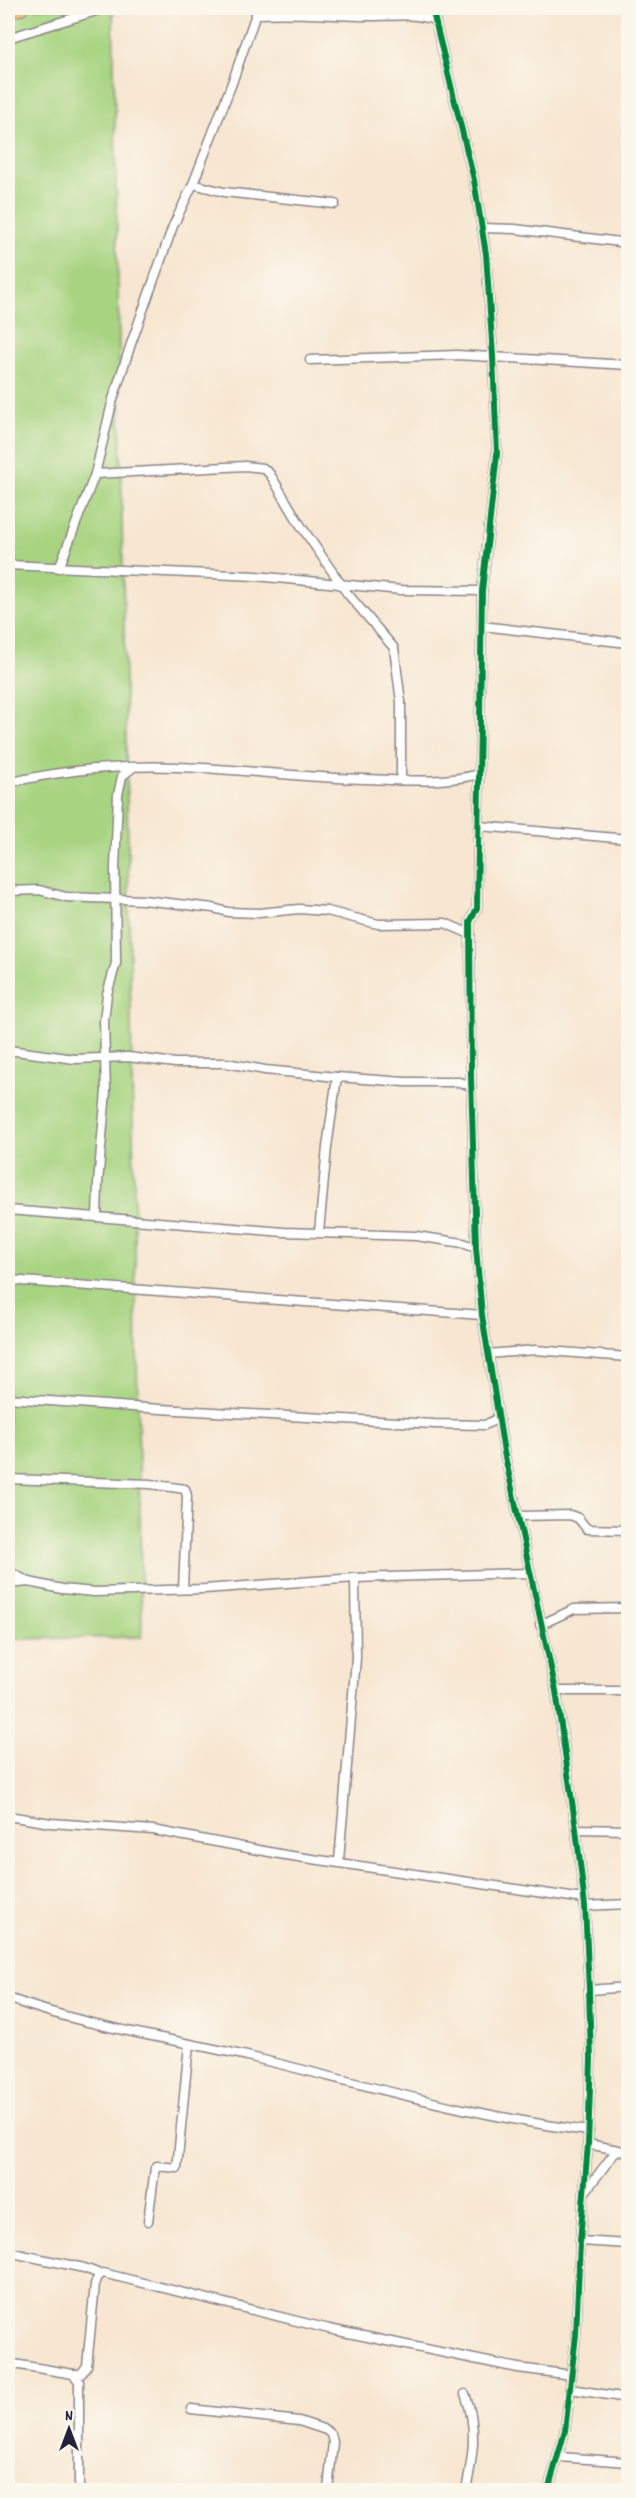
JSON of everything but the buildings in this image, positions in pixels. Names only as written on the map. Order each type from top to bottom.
[{"type":"highway","points":[[8,11],[21,8]]},
{"type":"street","points":[[8,38],[106,8]]},
{"type":"street","points":[[432,8],[474,180],[483,228],[493,356],[497,454],[482,591],[477,908],[470,922],[471,1086],[476,1248],[482,1315],[498,1418],[540,1625],[556,1691],[576,1830],[584,1903],[589,1990],[589,2131],[572,2375],[559,2457],[548,2490]]},
{"type":"street","points":[[60,568],[95,474],[113,399],[130,344],[173,226],[193,184],[257,11],[373,16],[408,15],[435,20]]},
{"type":"street","points":[[193,184],[224,192],[335,204]]},
{"type":"street","points":[[483,228],[514,229],[628,243]]},
{"type":"street","points":[[310,360],[493,356],[628,365]]},
{"type":"street","points":[[95,474],[245,466],[263,468],[270,474],[301,526],[340,583],[394,648],[401,702],[401,780]]},
{"type":"street","points":[[8,565],[167,571],[340,583],[401,590],[482,591]]},
{"type":"street","points":[[482,626],[628,643]]},
{"type":"street","points":[[97,1217],[106,1091],[106,1006],[116,963],[120,783],[124,773],[133,768]]},
{"type":"street","points":[[8,783],[63,773],[133,768],[200,768],[331,778],[401,780],[451,779],[478,774]]},
{"type":"street","points":[[479,826],[628,839]]},
{"type":"street","points":[[8,891],[39,891],[57,896],[143,900],[239,913],[299,909],[327,911],[378,924],[445,923],[470,934]]},
{"type":"street","points":[[8,1050],[75,1059],[128,1057],[192,1065],[226,1063],[265,1070],[337,1077],[459,1083],[471,1086]]},
{"type":"street","points":[[318,1232],[337,1077]]},
{"type":"street","points":[[8,1210],[266,1231],[416,1236],[454,1241],[476,1248]]},
{"type":"street","points":[[8,1280],[482,1315]]},
{"type":"street","points":[[488,1354],[535,1350],[628,1357]]},
{"type":"street","points":[[8,1398],[160,1409],[422,1423],[485,1425],[498,1418]]},
{"type":"street","points":[[8,1479],[150,1484],[185,1489],[187,1496],[183,1589]]},
{"type":"street","points":[[519,1516],[570,1515],[578,1518],[587,1529],[628,1530]]},
{"type":"street","points":[[8,1571],[29,1582],[62,1589],[94,1592],[355,1578],[529,1573]]},
{"type":"street","points":[[339,1862],[356,1658],[355,1578]]},
{"type":"street","points":[[8,1584],[29,1582]]},
{"type":"street","points":[[540,1625],[574,1610],[628,1608]]},
{"type":"street","points":[[556,1691],[628,1691]]},
{"type":"street","points":[[8,1816],[51,1823],[153,1830],[236,1847],[584,1903],[628,1904]]},
{"type":"street","points":[[576,1830],[628,1830]]},
{"type":"street","points":[[589,1990],[628,1987]]},
{"type":"street","points":[[8,1998],[64,2016],[387,2093],[540,2125],[589,2131]]},
{"type":"street","points":[[148,2222],[154,2168],[157,2166],[175,2169],[177,2166],[189,2044]]},
{"type":"street","points":[[588,2144],[628,2152]]},
{"type":"street","points":[[584,2192],[616,2151]]},
{"type":"street","points":[[580,2241],[628,2244]]},
{"type":"street","points":[[8,2252],[396,2343],[518,2368],[572,2375]]},
{"type":"street","points":[[8,2363],[81,2373],[87,2366],[94,2289],[100,2274]]},
{"type":"street","points":[[73,2373],[80,2387],[79,2490]]},
{"type":"street","points":[[570,2389],[584,2393],[628,2398]]},
{"type":"street","points":[[465,2394],[472,2411],[474,2433],[466,2490]]},
{"type":"street","points":[[191,2409],[298,2421],[326,2430],[331,2434],[333,2442],[328,2490]]},
{"type":"street","points":[[559,2457],[628,2462]]},
{"type":"green space","points":[[8,8],[113,8],[142,1637],[8,1639]]},
{"type":"cycle path","points":[[432,8],[474,180],[486,254],[497,454],[482,591],[477,908],[470,922],[471,1076],[476,1248],[482,1315],[504,1452],[556,1691],[585,1906],[589,1990],[591,2059],[588,2144],[580,2241],[576,2335],[565,2431],[548,2490]]}]
